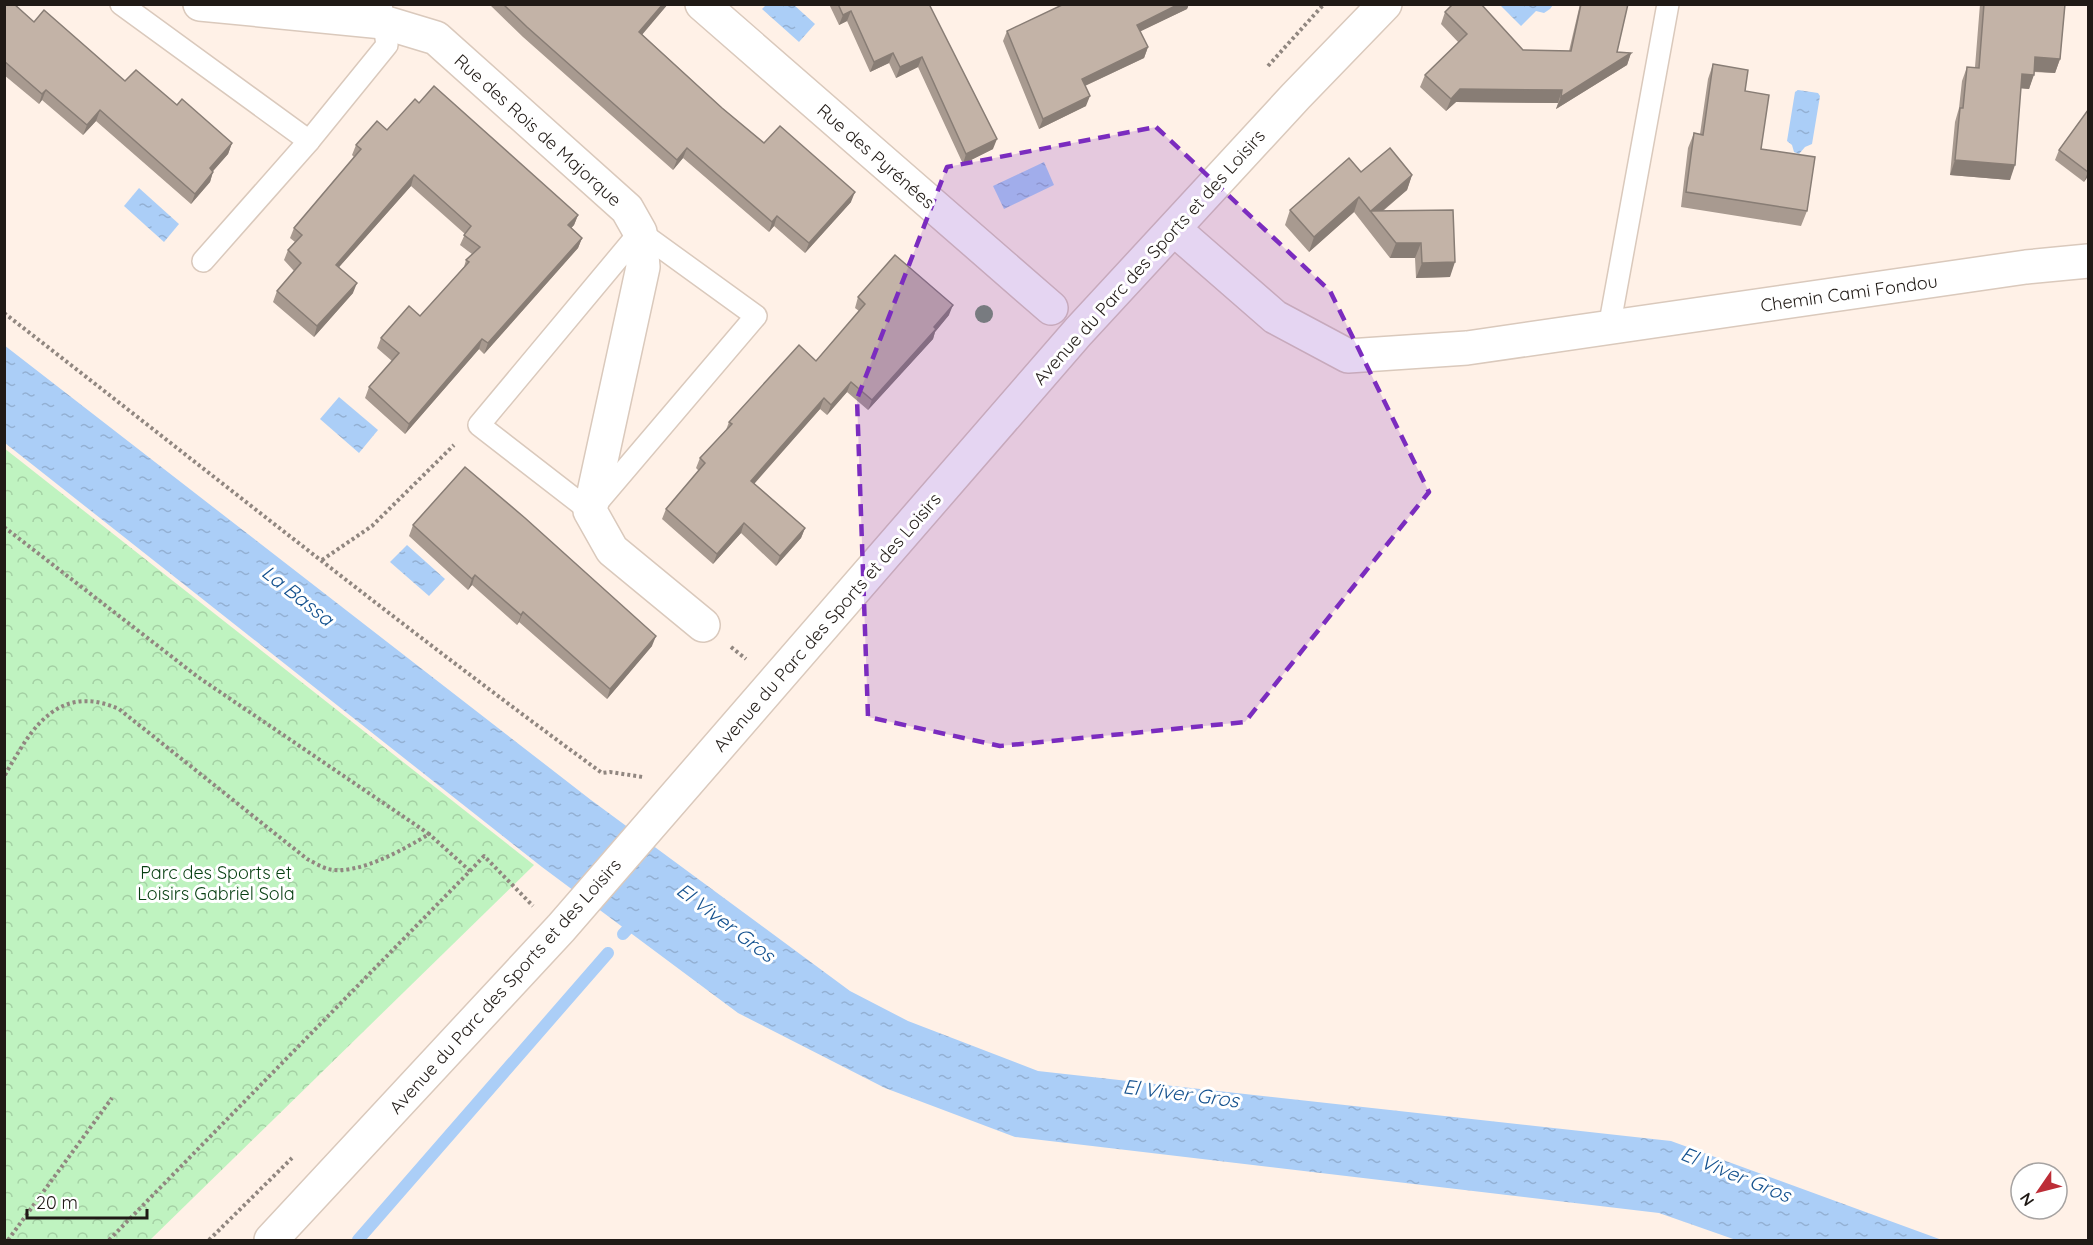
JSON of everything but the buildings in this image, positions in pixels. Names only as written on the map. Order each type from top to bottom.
[{"type":"street","name":"Rue des Rois de Majorque","points":[[200,4],[382,13],[436,38],[627,209],[640,232],[643,267],[590,511]]},
{"type":"street","name":"Rue des Pyrénées","points":[[702,4],[1050,308]]},
{"type":"street","name":"Avenue du Parc des Sports et des Loisirs","points":[[271,1240],[561,928],[1071,341],[1296,96],[1385,4]]},
{"type":"street","name":"Chemin Cami Fondou","points":[[1174,229],[1275,317],[1348,356],[1467,348],[2026,267],[2088,261]]},
{"type":"street","points":[[590,511],[612,550],[703,625]]},
{"type":"lane","points":[[121,4],[309,141]]},
{"type":"lane","points":[[1609,328],[1668,4]]},
{"type":"lane","points":[[203,261],[309,141],[387,45],[382,13]]},
{"type":"lane","points":[[640,232],[756,316],[590,511],[479,425],[640,232]]},
{"type":"path","points":[[4,313],[472,678],[602,773],[610,772],[646,778]]},
{"type":"path","points":[[322,560],[372,526],[459,440],[479,425]]},
{"type":"path","points":[[4,527],[198,677],[429,834],[470,871]]},
{"type":"path","points":[[4,777],[32,729],[53,710],[77,701],[102,701],[119,709],[307,859],[329,869],[356,868],[400,851],[429,834]]},
{"type":"path","points":[[109,1240],[484,856],[534,907]]},
{"type":"path","points":[[8,1240],[112,1098]]},
{"type":"highlighted area","points":[[1156,127],[1330,291],[1429,492],[1245,722],[1000,746],[868,717],[857,399],[947,167]]},
{"type":"green space","name":"Parc des Sports et Loisirs Gabriel Sola","points":[[4,448],[534,865],[150,1240],[5,1240]]},
{"type":"water","points":[[766,5],[794,5],[815,24],[799,42],[762,9]]},
{"type":"water","points":[[1500,5],[1553,5],[1544,13],[1536,11],[1521,26]]},
{"type":"water","points":[[1798,90],[1818,93],[1820,96],[1812,144],[1805,147],[1799,154],[1794,152],[1792,145],[1787,141],[1795,92]]},
{"type":"water","points":[[1044,162],[1054,185],[1004,209],[993,186]]},
{"type":"water","points":[[139,188],[179,224],[164,242],[124,206]]},
{"type":"water","points":[[4,345],[591,800],[850,991],[908,1021],[1038,1071],[1671,1141],[1942,1240],[1736,1240],[1659,1213],[1015,1137],[885,1088],[738,1013],[542,867],[5,443]]},
{"type":"water","points":[[339,397],[378,430],[359,453],[320,419]]},
{"type":"water","points":[[407,545],[445,579],[429,596],[390,562]]},
{"type":"waterway","points":[[623,934],[637,919]]},
{"type":"waterway","points":[[358,1240],[608,953]]},
{"type":"water label","name":"La Bassa","points":[[298,595]]},
{"type":"water label","name":"El Viver Gros","points":[[726,922]]},
{"type":"water label","name":"El Viver Gros","points":[[1181,1093]]},
{"type":"water label","name":"El Viver Gros","points":[[1736,1174]]}]
